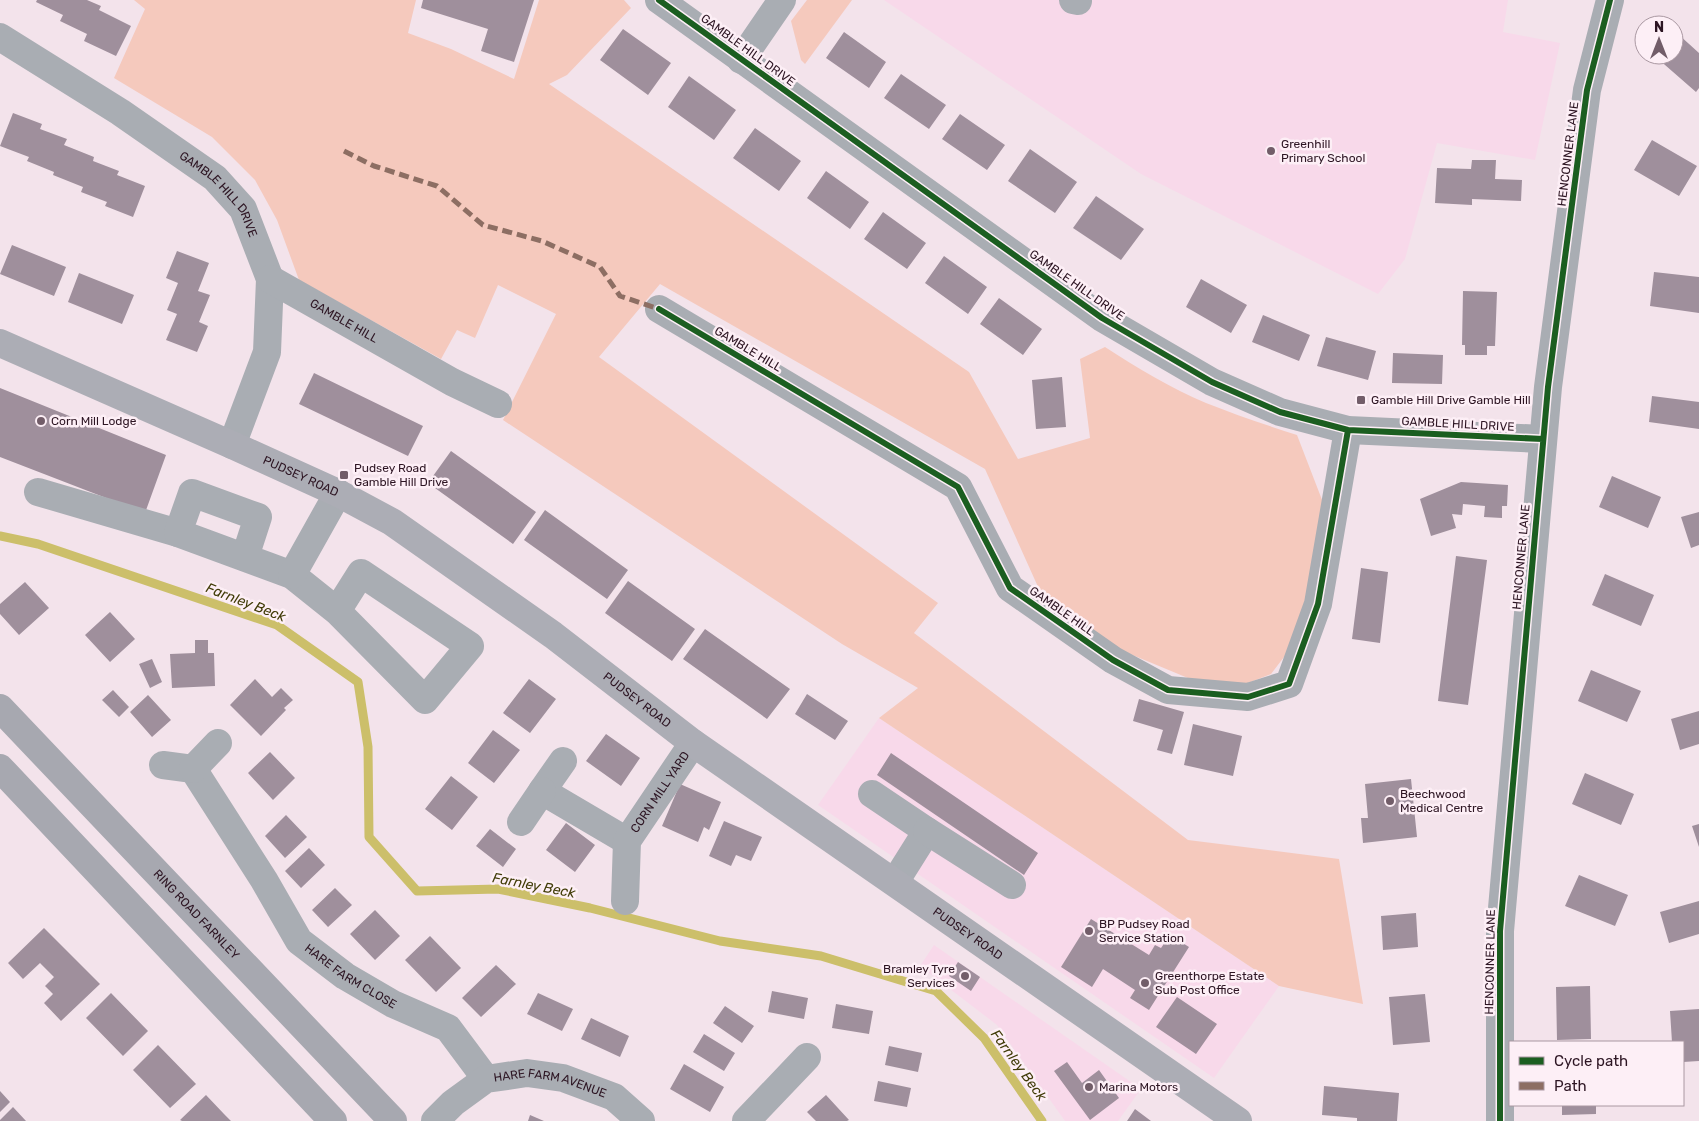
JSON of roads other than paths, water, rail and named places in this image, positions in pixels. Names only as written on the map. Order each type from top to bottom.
[{"type":"highway","name":"RING ROAD FARNLEY","points":[[0,708],[393,1121]]},
{"type":"highway","points":[[0,768],[333,1121]]},
{"type":"main road","name":"PUDSEY ROAD","points":[[0,343],[232,444],[338,493],[392,522],[545,629],[693,743],[1238,1121]]},
{"type":"street","name":"GAMBLE HILL DRIVE","points":[[659,0],[1102,318],[1212,382],[1280,412],[1348,430],[1543,439]]},
{"type":"street","points":[[741,60],[782,0]]},
{"type":"street","name":"HENCONNER LANE","points":[[1500,1121],[1500,931],[1548,387],[1588,90],[1610,0]]},
{"type":"street","name":"GAMBLE HILL DRIVE","points":[[0,37],[120,112],[215,178],[244,209],[270,279],[267,352],[232,444]]},
{"type":"street","name":"GAMBLE HILL","points":[[270,279],[452,382],[498,404]]},
{"type":"street","name":"GAMBLE HILL","points":[[659,309],[958,487],[1010,588],[1113,660],[1168,690],[1248,697],[1289,684],[1318,604],[1348,430]]},
{"type":"street","points":[[38,492],[178,533],[292,575],[337,611],[425,700],[470,646],[361,573],[337,611]]},
{"type":"street","points":[[178,533],[192,493],[258,517],[245,557]]},
{"type":"street","points":[[292,575],[338,493]]},
{"type":"street","points":[[163,765],[193,769],[218,743]]},
{"type":"street","name":"CORN MILL YARD","points":[[625,901],[627,841],[693,743]]},
{"type":"street","points":[[522,822],[563,761]]},
{"type":"street","name":"HARE FARM CLOSE","points":[[193,769],[264,880],[298,941],[361,986],[393,1004],[448,1028],[486,1079]]},
{"type":"street","points":[[542,790],[627,841]]},
{"type":"street","points":[[872,794],[1012,885]]},
{"type":"street","points":[[895,882],[927,831]]},
{"type":"street","points":[[746,1121],[807,1057]]},
{"type":"street","name":"HARE FARM AVENUE","points":[[435,1121],[453,1103],[486,1079],[527,1073],[563,1078],[614,1097],[641,1121]]},
{"type":"waterway","name":"Farnley Beck","points":[[0,536],[38,544],[277,625],[358,682],[368,747],[369,837],[417,891],[498,889],[590,908],[720,941],[821,956],[936,991],[984,1038],[1042,1121]]},
{"type":"place","name":"Greenhill Primary School","points":[[1271,151]]},
{"type":"place","name":"Gamble Hill Drive Gamble Hill","points":[[1361,400]]},
{"type":"place","name":"Corn Mill Lodge","points":[[41,421]]},
{"type":"place","name":"Pudsey Road Gamble Hill Drive","points":[[344,475]]},
{"type":"place","name":"Beechwood Medical Centre","points":[[1390,801]]},
{"type":"place","name":"BP Pudsey Road Service Station","points":[[1089,931]]},
{"type":"place","name":"Bramley Tyre Services","points":[[965,976]]},
{"type":"place","name":"Greenthorpe Estate Sub Post Office","points":[[1145,983]]},
{"type":"place","name":"Marina Motors","points":[[1089,1087]]}]
